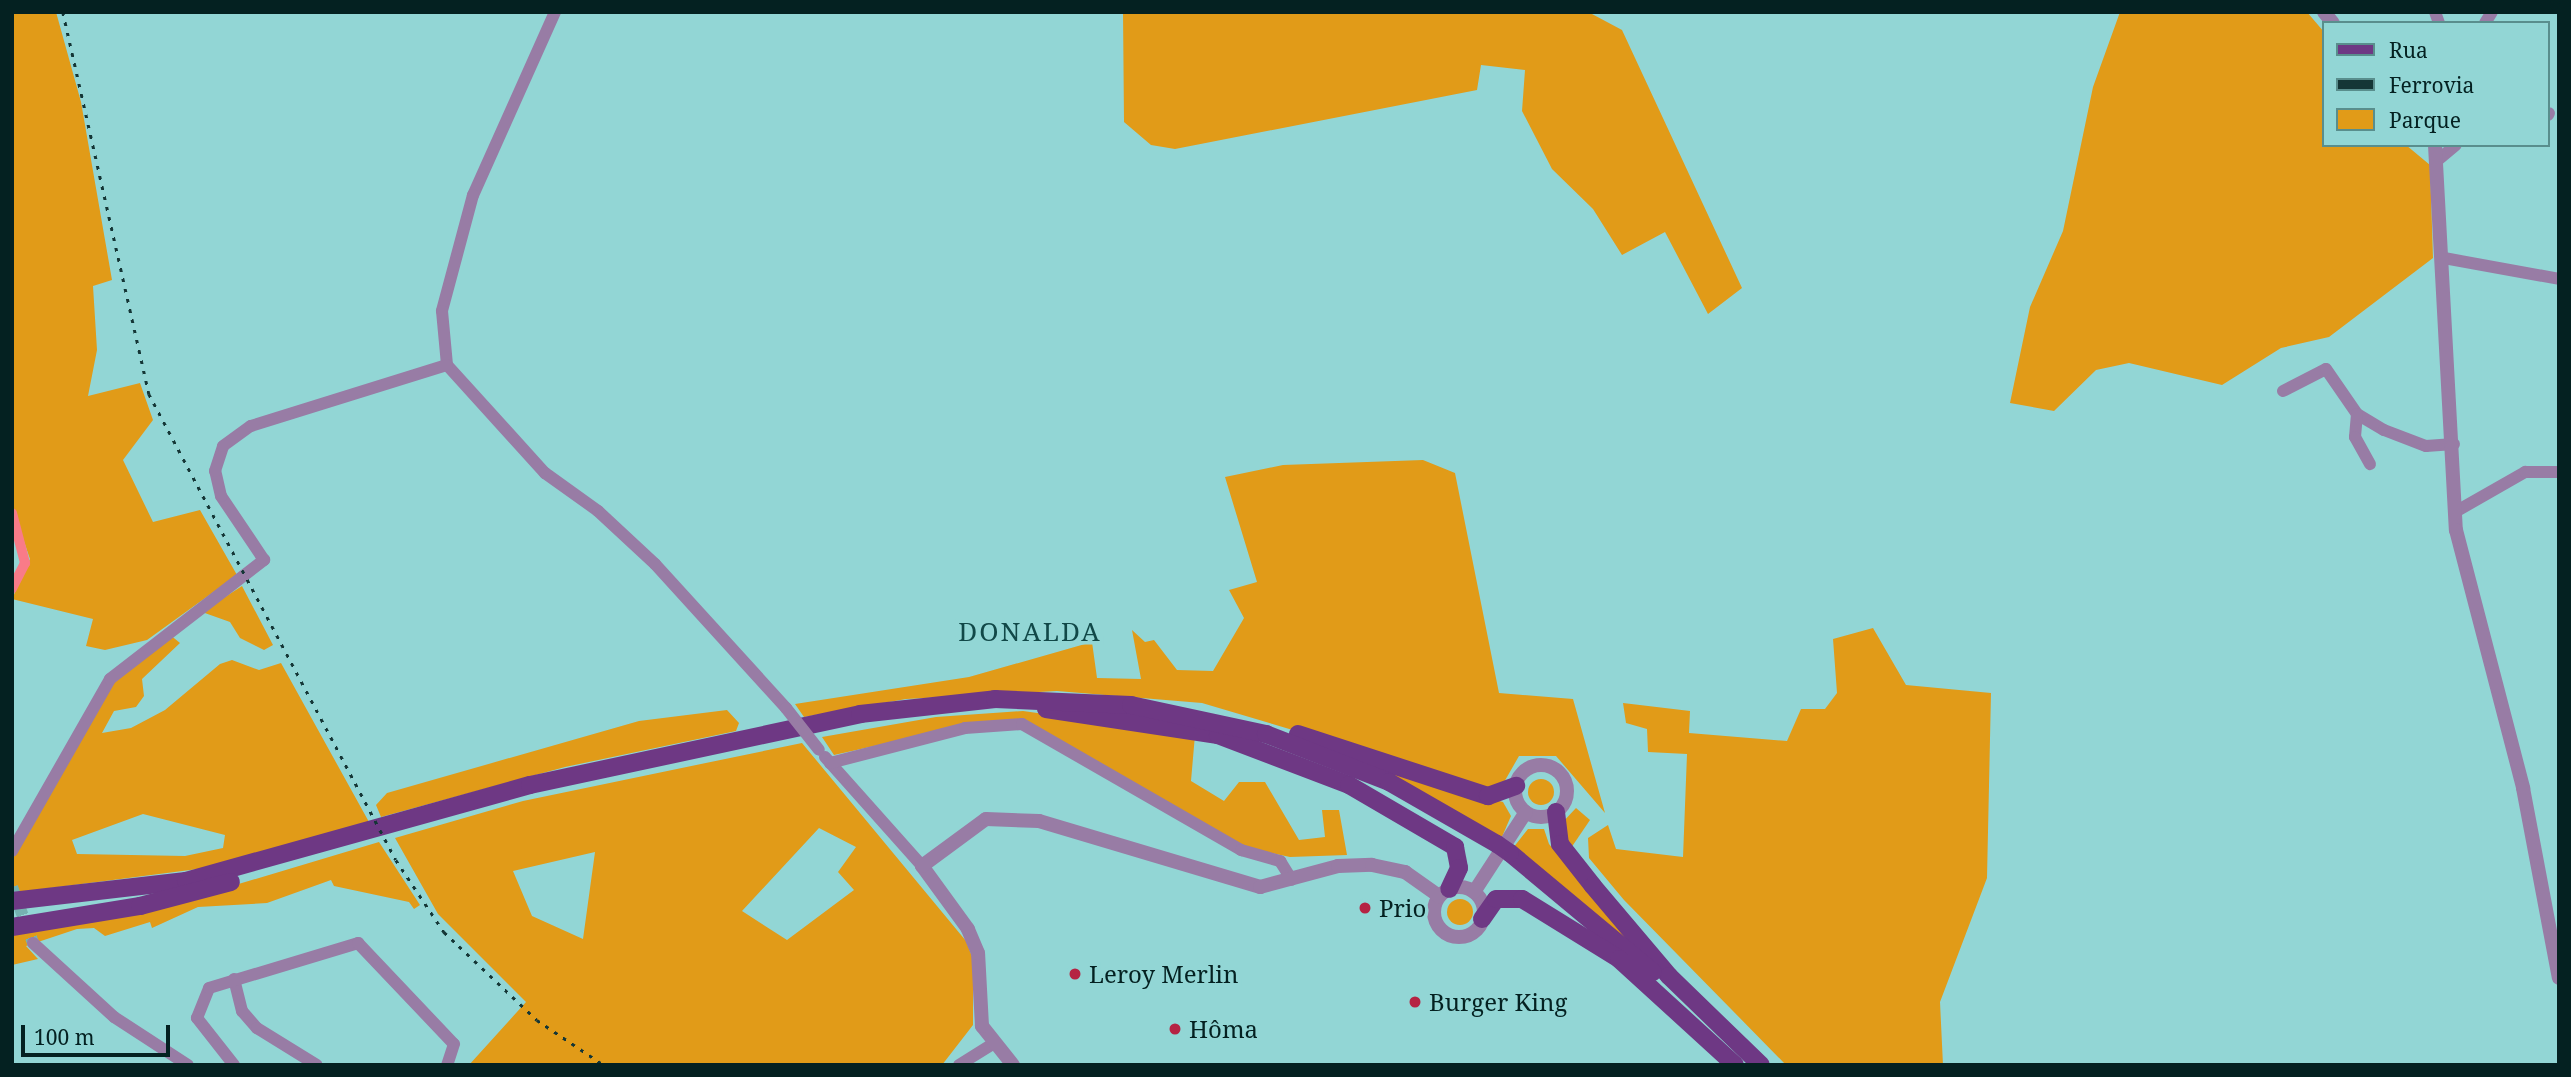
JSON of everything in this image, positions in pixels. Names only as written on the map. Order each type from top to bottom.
[{"type":"main road","points":[[13,901],[186,881],[530,785],[860,714],[995,699],[1096,697],[1199,711],[1323,740],[1488,796],[1516,786]]},
{"type":"main road","points":[[995,699],[1131,705],[1266,734],[1389,782],[1502,851],[1606,930],[1753,1065]]},
{"type":"main road","points":[[1025,707],[1218,736],[1349,785],[1455,847],[1459,868],[1444,893]]},
{"type":"main road","points":[[12,927],[164,901],[257,872],[585,781],[861,723],[1025,707],[1148,715],[1274,743],[1376,782],[1502,851],[1608,939],[1744,1065]]},
{"type":"main road","points":[[1556,812],[1560,844],[1601,896],[1670,976],[1762,1065]]},
{"type":"main road","points":[[12,909],[117,902],[257,872]]},
{"type":"main road","points":[[1482,919],[1496,899],[1522,899],[1619,959],[1735,1065]]},
{"type":"street","points":[[555,12],[473,195],[442,311],[447,365],[545,473],[598,511],[655,564],[786,708],[830,763],[922,866],[978,953],[978,1008],[992,1044],[1013,1065]]},
{"type":"street","points":[[2455,147],[2437,153],[2454,444],[2455,512],[2523,788],[2559,978]]},
{"type":"street","points":[[2444,258],[2559,279]]},
{"type":"street","points":[[12,851],[110,679],[264,560],[221,496],[215,471],[223,446],[251,426],[447,365]]},
{"type":"street","points":[[2283,391],[2326,369],[2357,414],[2426,446],[2454,444]]},
{"type":"street","points":[[2357,414],[2355,437],[2371,464]]},
{"type":"street","points":[[2455,512],[2525,472],[2559,471]]},
{"type":"street","points":[[830,763],[965,728],[1022,724],[1241,850],[1280,861],[1292,880]]},
{"type":"street","points":[[1552,768],[1566,787],[1556,812],[1526,812],[1516,786],[1528,769],[1552,768]]},
{"type":"street","points":[[1444,893],[1434,916],[1447,934],[1470,934],[1482,919],[1474,892],[1526,812]]},
{"type":"street","points":[[922,866],[973,825],[1000,816],[1095,836],[1251,885],[1292,880],[1338,866],[1372,865],[1405,872],[1444,893],[1474,892]]},
{"type":"street","points":[[33,943],[114,1017],[188,1065]]},
{"type":"street","points":[[234,1065],[197,1018],[202,995],[234,979],[358,943],[454,1044],[447,1065]]},
{"type":"street","points":[[234,979],[242,1011],[257,1028],[317,1065]]},
{"type":"street","points":[[959,1065],[992,1044]]},
{"type":"green space","points":[[12,12],[56,12],[81,102],[112,280],[93,286],[97,350],[88,396],[140,383],[153,420],[123,460],[153,522],[200,510],[237,575],[147,640],[105,650],[86,646],[93,619],[12,599],[30,559],[12,506]]},
{"type":"green space","points":[[1123,12],[1592,14],[1622,30],[1742,288],[1708,314],[1665,232],[1622,255],[1593,209],[1552,169],[1522,111],[1525,70],[1481,65],[1477,90],[1175,149],[1151,145],[1124,122]]},
{"type":"green space","points":[[2120,12],[2307,12],[2322,30],[2322,147],[2408,147],[2430,165],[2433,258],[2329,337],[2281,348],[2222,385],[2129,363],[2096,370],[2054,411],[2010,403],[2030,307],[2063,231],[2093,87]]},
{"type":"green space","points":[[1423,460],[1455,473],[1499,693],[1573,699],[1605,813],[1556,756],[1519,756],[1503,784],[1491,789],[1202,703],[1057,691],[906,699],[804,717],[795,704],[969,677],[1092,642],[1097,678],[1141,679],[1132,630],[1145,642],[1154,640],[1177,670],[1213,671],[1244,618],[1229,590],[1257,582],[1225,477],[1283,465]]},
{"type":"green space","points":[[242,586],[273,645],[264,650],[240,638],[230,622],[202,612]]},
{"type":"green space","points":[[1873,628],[1906,685],[1991,693],[1987,878],[1940,1002],[1943,1065],[1786,1065],[1624,900],[1589,858],[1588,838],[1608,825],[1616,849],[1683,857],[1687,754],[1648,752],[1647,729],[1626,723],[1623,703],[1690,711],[1689,733],[1787,741],[1801,709],[1825,709],[1837,693],[1833,639]]},
{"type":"green space","points":[[169,634],[180,643],[142,679],[144,696],[136,707],[114,711],[102,733],[131,728],[165,710],[220,664],[232,660],[259,670],[281,663],[369,822],[221,866],[12,893],[12,860],[113,684]],"holes":[[[143,814],[225,835],[223,848],[185,856],[77,854],[72,840]]]},
{"type":"green space","points":[[727,710],[739,723],[736,731],[565,767],[381,817],[376,805],[387,793],[639,721]]},
{"type":"green space","points":[[1023,711],[1195,735],[1191,781],[1224,801],[1239,782],[1265,782],[1299,840],[1325,837],[1322,810],[1339,810],[1347,855],[1290,857],[1235,845],[1024,720],[968,725],[834,755],[822,737],[936,717]]},
{"type":"green space","points":[[802,743],[966,941],[973,959],[973,1025],[942,1065],[469,1065],[526,1002],[438,914],[395,838],[523,801]],"holes":[[[819,828],[856,847],[838,872],[854,890],[787,940],[742,911]],[[595,852],[583,939],[532,916],[513,871]]]},
{"type":"green space","points":[[1375,768],[1503,802],[1511,816],[1501,839]]},
{"type":"green space","points":[[1541,779],[1550,783],[1554,792],[1550,801],[1541,805],[1532,801],[1528,792],[1532,783]]},
{"type":"green space","points":[[1576,808],[1590,820],[1571,848],[1561,824]]},
{"type":"green space","points":[[1528,829],[1544,829],[1549,844],[1643,954],[1513,848]]},
{"type":"green space","points":[[379,842],[420,905],[414,909],[409,902],[334,886],[331,880],[267,903],[198,907],[152,928],[150,922],[105,936],[94,928],[77,929],[26,946],[38,959],[12,965],[12,933],[162,907]]},
{"type":"green space","points":[[1460,899],[1469,903],[1473,912],[1469,921],[1460,925],[1451,921],[1447,912],[1451,903]]},
{"type":"waterway","points":[[12,513],[25,563],[12,589]]},
{"type":"tunnel","points":[[12,887],[33,943]]},
{"type":"railway","points":[[63,12],[149,394],[396,860],[444,932],[537,1020],[604,1065]]},
{"type":"place","name":"Prio","points":[[1365,908]]},
{"type":"place","name":"Leroy Merlin","points":[[1075,974]]},
{"type":"place","name":"Burger King","points":[[1415,1002]]},
{"type":"place","name":"Hôma","points":[[1175,1029]]},
{"type":"district","name":"DONALDA","points":[[1030,632]]}]
